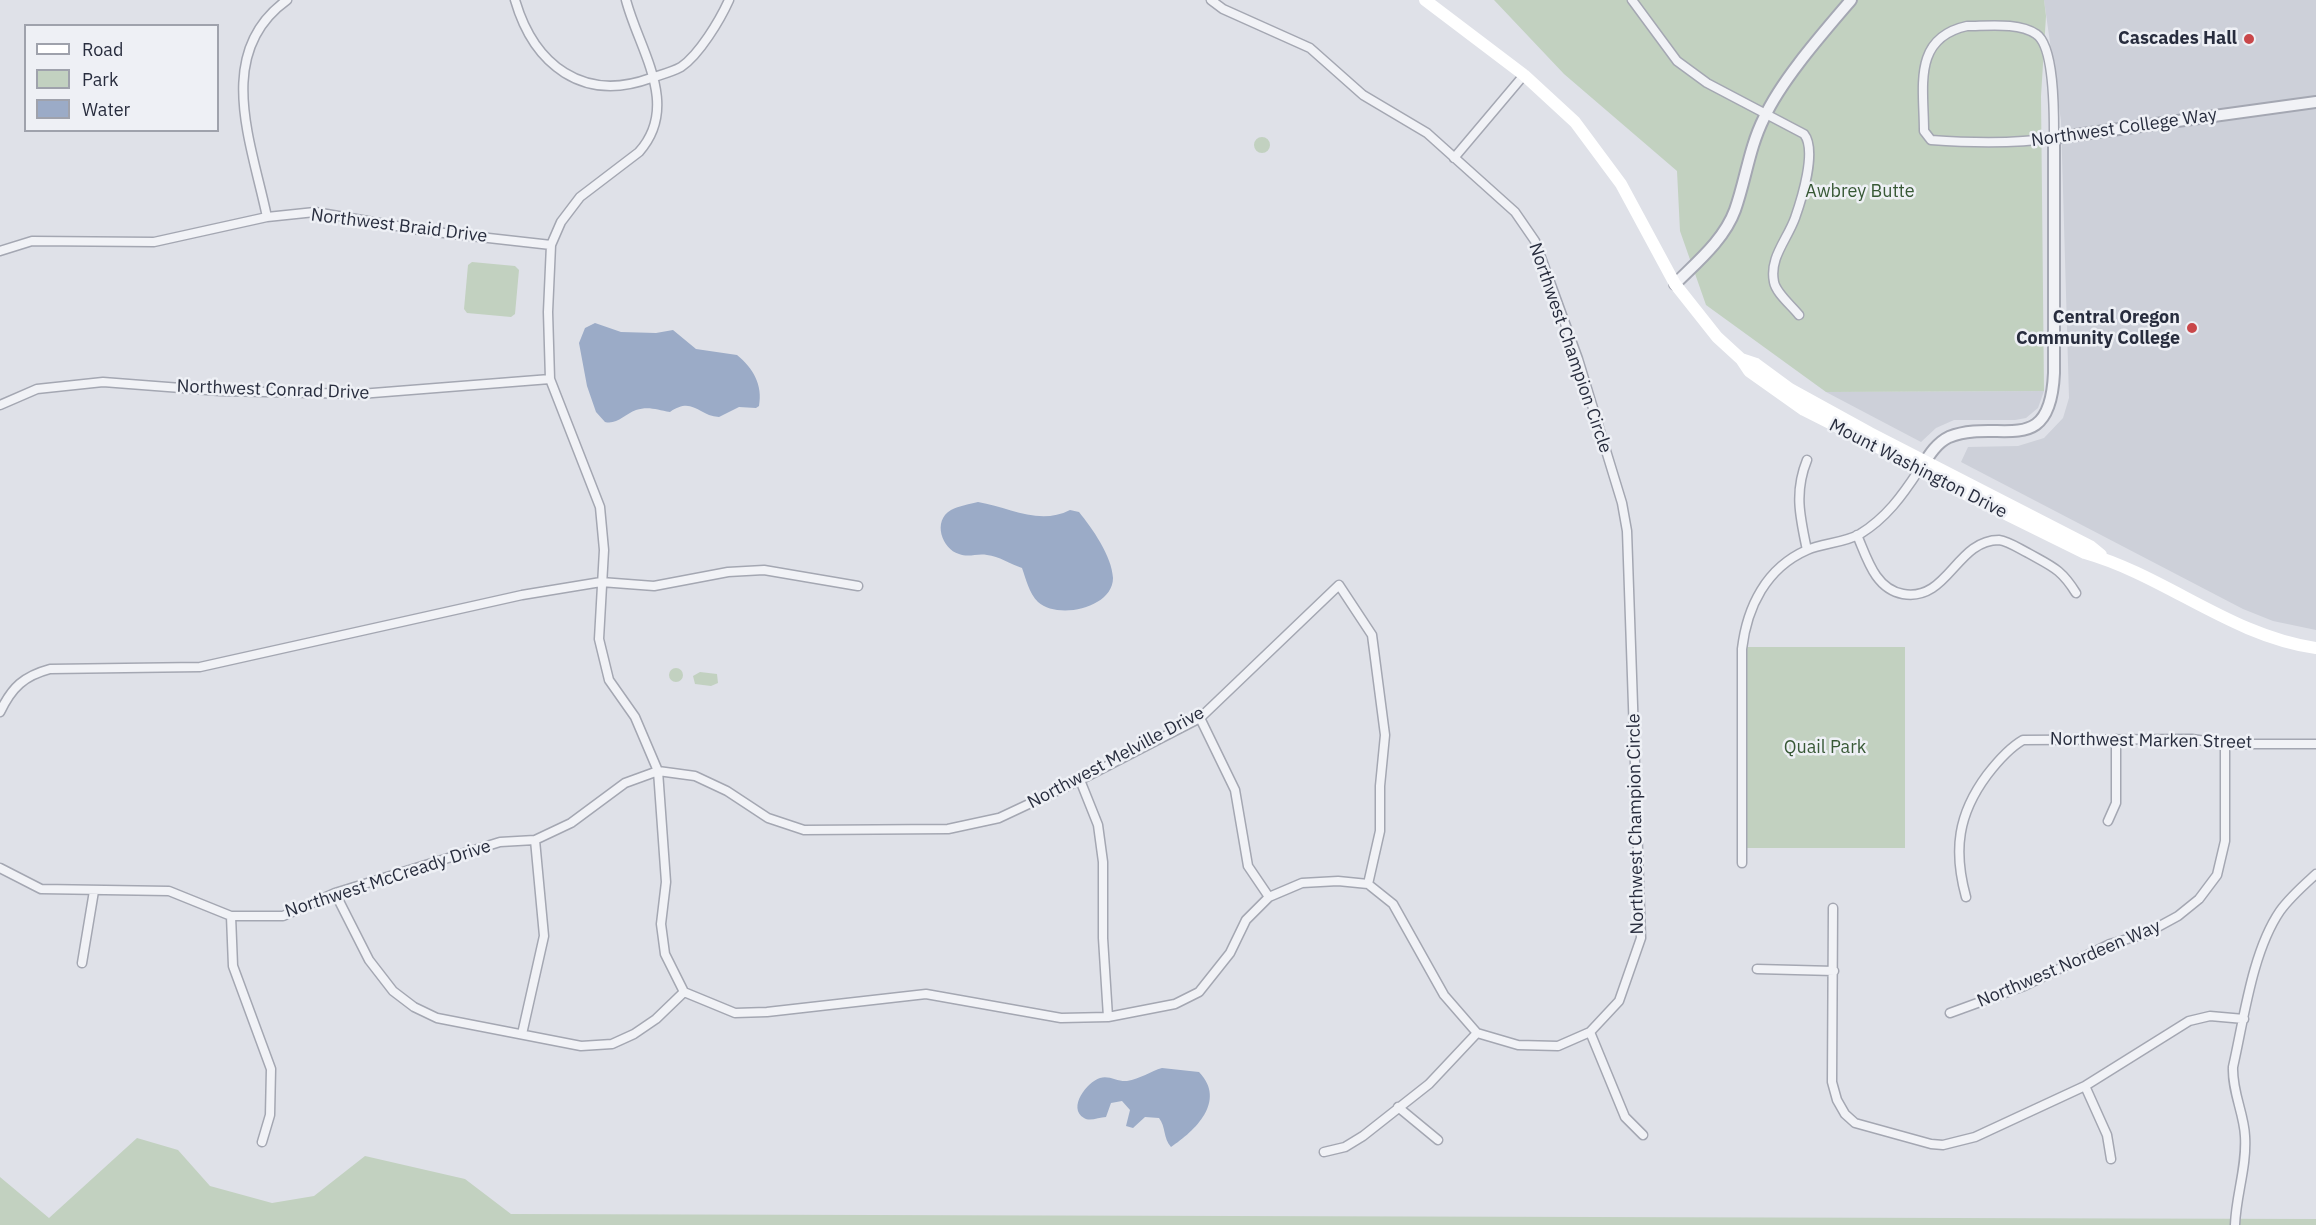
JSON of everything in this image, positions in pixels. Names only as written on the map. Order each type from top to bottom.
[{"type":"main road","name":"Mount Washington Drive","points":[[1425,0],[1524,75],[1575,122],[1621,184],[1675,284],[1716,337],[1741,359],[1756,364],[1814,403],[1922,465],[2090,546],[2107,559],[2240,626],[2283,641],[2316,648]]},
{"type":"street","points":[[267,217],[246,115],[243,69],[248,51],[260,29],[287,0]]},
{"type":"street","points":[[515,0],[527,33],[539,53],[559,71],[579,80],[604,86],[627,87],[682,66],[717,26],[729,0]]},
{"type":"street","points":[[626,0],[654,77],[659,110],[647,143],[639,152],[580,197],[561,222],[551,245],[548,312],[550,379],[600,507],[604,550],[598,639],[609,680],[635,717],[658,771],[666,882],[661,924],[665,954],[684,992],[735,1013],[768,1012],[926,994],[1061,1018],[1108,1017],[1175,1004],[1199,992],[1230,953],[1246,920],[1269,897],[1302,882],[1368,884],[1394,904],[1444,995],[1477,1033],[1429,1084],[1345,1147],[1324,1152]]},
{"type":"street","name":"Northwest Champion Circle","points":[[1211,0],[1223,9],[1310,48],[1363,95],[1427,133],[1515,212],[1535,241],[1578,359],[1622,503],[1627,531],[1641,938],[1619,1000],[1590,1032],[1558,1046],[1518,1045],[1477,1033]]},
{"type":"street","points":[[1632,0],[1677,61],[1707,82],[1765,115],[1794,128],[1809,141],[1810,155],[1795,218],[1773,265],[1774,285],[1799,315]]},
{"type":"street","points":[[1675,284],[1721,236],[1735,211],[1751,146],[1765,115],[1815,42],[1851,0]]},
{"type":"street","name":"Northwest College Way","points":[[2054,138],[2051,73],[2043,40],[2038,34],[2019,28],[1967,26],[1950,29],[1938,37],[1930,49],[1924,70],[1924,131],[1931,140],[2017,143],[2054,138],[2316,102]]},
{"type":"street","points":[[1454,158],[1524,75]]},
{"type":"street","points":[[1742,863],[1743,649],[1748,615],[1759,593],[1777,569],[1807,550],[1857,535],[1886,515],[1937,446],[1948,438],[1961,434],[2012,433],[2029,428],[2038,422],[2051,404],[2054,373],[2054,138]]},
{"type":"street","name":"Northwest Braid Drive","points":[[0,251],[32,241],[154,242],[267,217],[320,212],[426,231],[551,245]]},
{"type":"street","name":"Northwest Conrad Drive","points":[[0,405],[37,389],[103,382],[220,391],[360,394],[550,379]]},
{"type":"street","points":[[1807,460],[1798,487],[1798,502],[1807,550]]},
{"type":"street","points":[[1857,535],[1868,561],[1882,584],[1900,593],[1927,593],[1938,586],[1965,555],[1981,544],[1999,540],[2062,572],[2076,593]]},
{"type":"street","points":[[0,712],[19,682],[33,674],[50,669],[200,667],[522,595],[601,582],[654,586],[728,572],[764,570],[858,586]]},
{"type":"street","name":"Northwest Melville Drive","points":[[658,771],[695,776],[727,791],[768,818],[804,830],[948,829],[999,818],[1080,780],[1200,718],[1339,585],[1372,635],[1385,735],[1380,786],[1380,831],[1368,884]]},
{"type":"street","points":[[1200,718],[1235,790],[1248,866],[1269,897]]},
{"type":"street","points":[[2108,821],[2116,803],[2116,739]]},
{"type":"street","name":"Northwest Marken Street","points":[[1966,897],[1960,875],[1960,836],[1963,816],[1971,796],[1993,768],[2023,740],[2192,739],[2225,744],[2316,744]]},
{"type":"street","name":"Northwest Nordeen Way","points":[[1950,1013],[2024,986],[2110,944],[2145,934],[2178,916],[2199,898],[2217,875],[2225,841],[2225,744]]},
{"type":"street","name":"Northwest McCready Drive","points":[[1,872],[41,889],[169,891],[231,916],[283,916],[335,893],[500,842],[535,840],[571,823],[625,783],[658,771]]},
{"type":"street","points":[[1080,780],[1098,825],[1103,861],[1103,938],[1108,1017]]},
{"type":"street","points":[[522,1034],[544,936],[535,840]]},
{"type":"street","points":[[2235,1225],[2245,1166],[2245,1134],[2232,1081],[2244,1019],[2258,962],[2270,930],[2285,905],[2316,874]]},
{"type":"street","points":[[82,963],[94,891]]},
{"type":"street","points":[[335,893],[369,960],[393,991],[414,1007],[437,1018],[581,1046],[612,1044],[634,1034],[656,1019],[684,992]]},
{"type":"street","points":[[1833,908],[1832,1082],[1837,1100],[1845,1114],[1865,1128],[1931,1144],[1959,1142],[2085,1086],[2189,1021],[2210,1016],[2244,1019]]},
{"type":"street","points":[[231,916],[233,966],[271,1069],[270,1115],[262,1142]]},
{"type":"street","points":[[1757,969],[1834,971]]},
{"type":"street","points":[[1590,1032],[1625,1117],[1643,1135]]},
{"type":"street","points":[[2085,1086],[2107,1135],[2111,1159]]},
{"type":"street","points":[[1398,1107],[1438,1140]]},
{"type":"shaded area","name":"Central Oregon Community College","points":[[2044,0],[2316,0],[2316,630],[2273,621],[2243,609],[1961,462],[1968,447],[2018,446],[2044,438],[2063,418],[2069,398],[2061,121]]},
{"type":"shaded area","name":"Central Oregon Community College","points":[[2044,391],[2038,408],[2026,418],[1954,420],[1936,428],[1921,442],[1826,392]]},
{"type":"green space","name":"Awbrey Butte","points":[[1494,0],[2044,0],[2046,16],[2041,96],[2044,391],[1826,392],[1706,305],[1680,231],[1677,171],[1564,74]]},
{"type":"green space","points":[[1262,137],[1268,139],[1270,145],[1268,151],[1262,153],[1256,151],[1254,145],[1256,139]]},
{"type":"green space","points":[[472,262],[515,266],[519,270],[515,314],[511,317],[467,313],[464,309],[468,265]]},
{"type":"green space","name":"Quail Park","points":[[1744,647],[1905,647],[1905,848],[1744,848]]},
{"type":"green space","points":[[676,668],[681,670],[683,675],[681,680],[676,682],[671,680],[669,675],[671,670]]},
{"type":"green space","points":[[700,672],[717,674],[718,683],[711,686],[695,684],[693,676]]},
{"type":"green space","points":[[137,1138],[178,1150],[210,1186],[272,1203],[314,1196],[365,1156],[465,1179],[511,1214],[2316,1219],[2316,1225],[0,1225],[0,1177],[49,1218]]},
{"type":"water","points":[[595,323],[621,332],[656,333],[673,330],[696,349],[737,355],[756,378],[760,391],[759,406],[756,408],[739,407],[719,417],[690,406],[670,412],[645,408],[636,410],[617,421],[605,422],[596,412],[587,386],[579,343],[585,328]]},
{"type":"water","points":[[978,502],[1035,516],[1047,516],[1070,510],[1079,512],[1095,534],[1109,561],[1113,578],[1111,588],[1095,604],[1071,610],[1058,610],[1038,602],[1028,586],[1022,568],[1000,558],[983,555],[966,556],[953,551],[944,541],[942,534],[941,527],[945,515],[961,506]]},
{"type":"water","points":[[1162,1068],[1199,1072],[1207,1083],[1210,1094],[1205,1114],[1198,1124],[1171,1147],[1159,1118],[1145,1117],[1133,1128],[1126,1126],[1130,1110],[1122,1101],[1111,1103],[1106,1117],[1089,1120],[1079,1114],[1078,1102],[1095,1080],[1107,1077],[1127,1081]]},
{"type":"place","name":"Cascades Hall","points":[[2249,39]]},
{"type":"place","name":"Central Oregon Community College","points":[[2192,328]]}]
